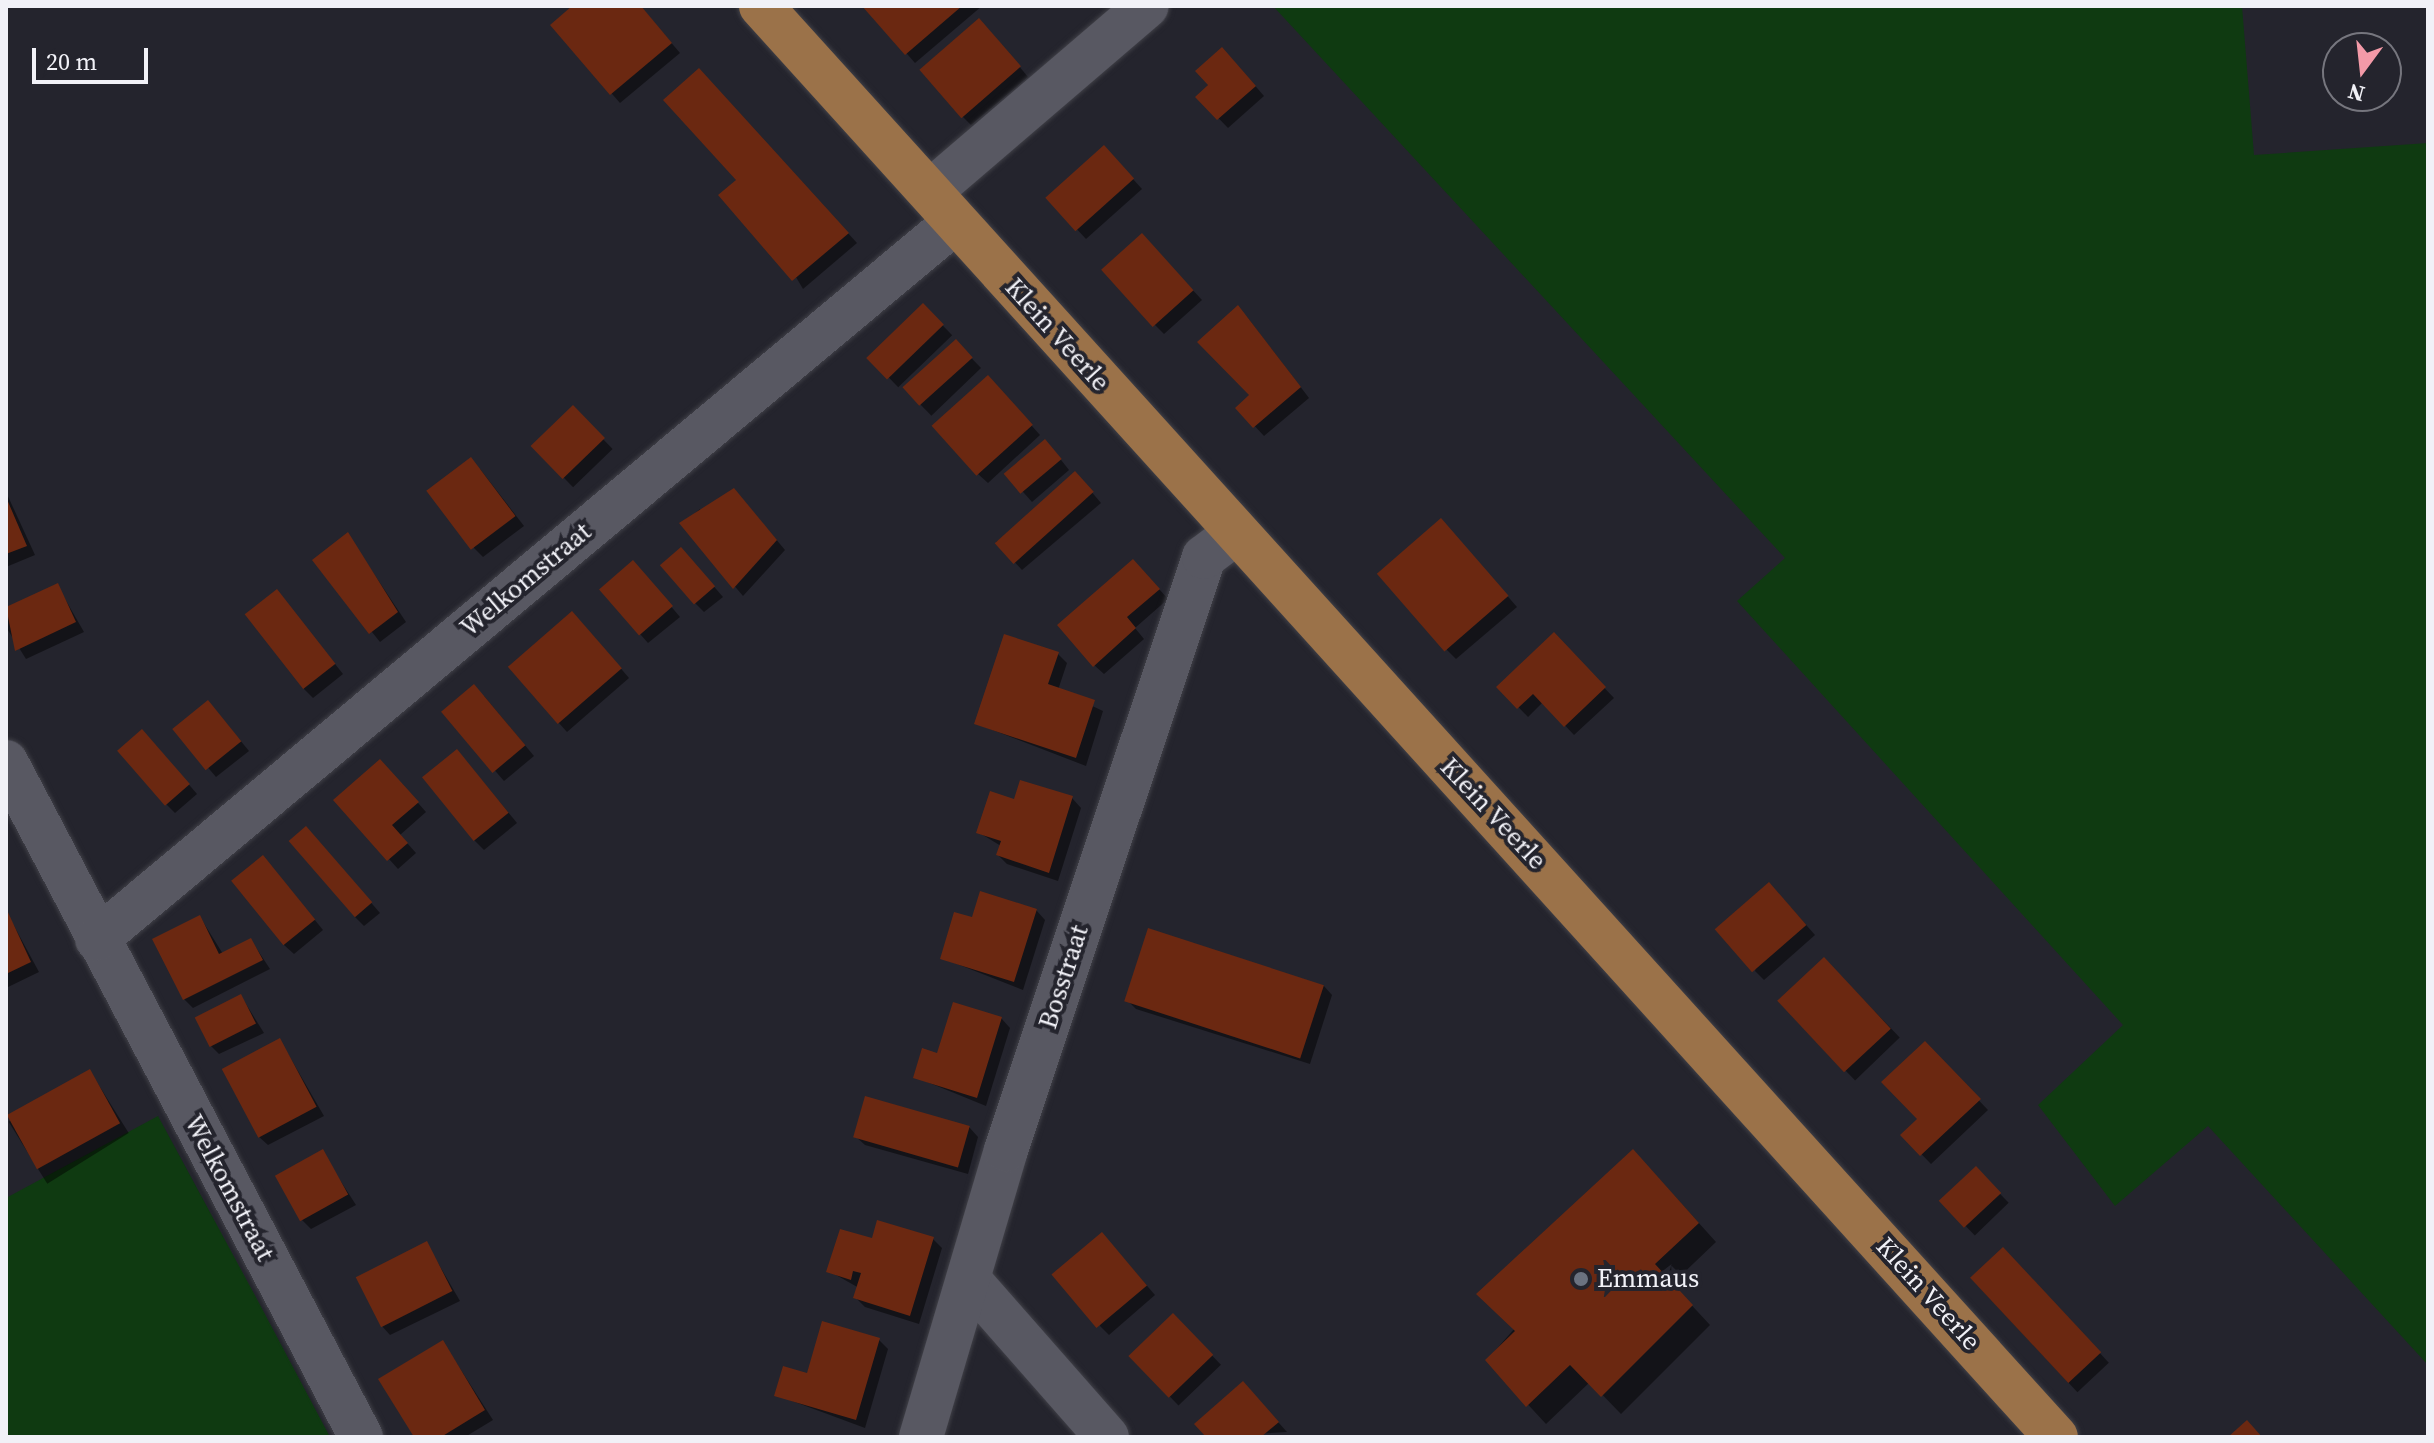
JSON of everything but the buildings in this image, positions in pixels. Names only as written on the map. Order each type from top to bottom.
[{"type":"main road","name":"Klein Veerle","points":[[761,6],[1235,534],[2056,1437]]},
{"type":"street","points":[[943,206],[1147,6]]},
{"type":"street","name":"Welkomstraat","points":[[97,939],[943,206]]},
{"type":"street","name":"Bosstraat","points":[[921,1437],[1204,557],[1235,534]]},
{"type":"street","name":"Welkomstraat","points":[[6,762],[361,1437]]},
{"type":"street","points":[[969,1280],[1107,1437]]},
{"type":"green space","points":[[1273,6],[2242,6],[2254,155],[2428,143],[2428,1365],[2208,1126],[2115,1206],[2038,1105],[2123,1025],[1737,601],[1785,558]]},
{"type":"green space","points":[[158,1116],[330,1437],[6,1437],[6,1198]]},
{"type":"place","name":"Emmaus","points":[[1581,1279]]}]
